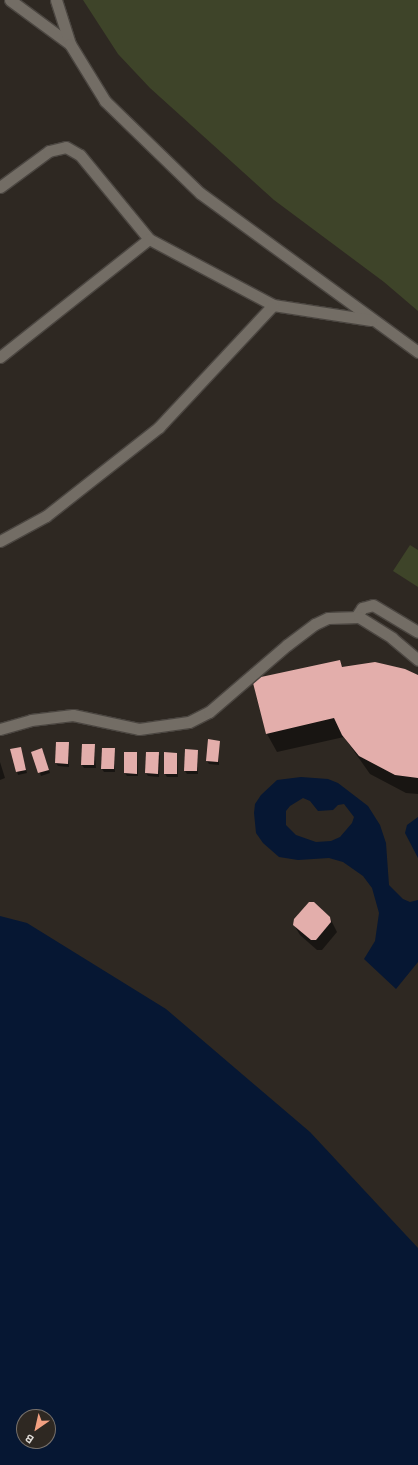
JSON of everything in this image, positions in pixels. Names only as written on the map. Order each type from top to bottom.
[{"type":"street","points":[[10,0],[70,44]]},
{"type":"street","points":[[56,0],[70,44],[105,101],[200,194],[418,352]]},
{"type":"street","points":[[0,188],[50,151],[66,147],[80,155],[149,239],[272,305],[374,320]]},
{"type":"street","points":[[0,357],[149,239]]},
{"type":"street","points":[[0,541],[46,516],[159,427],[272,305]]},
{"type":"street","points":[[356,617],[362,608],[373,605],[418,632]]},
{"type":"street","points":[[0,729],[31,720],[73,715],[139,729],[188,722],[209,712],[315,624],[328,618],[356,617],[377,627],[418,660]]},
{"type":"green space","points":[[83,0],[418,0],[418,311],[384,282],[274,200],[150,88],[118,54]]},
{"type":"green space","points":[[410,545],[418,550],[418,587],[393,571]]},
{"type":"water","points":[[301,777],[328,779],[338,783],[368,806],[380,825],[386,843],[389,885],[403,899],[410,902],[418,900],[418,962],[396,989],[364,959],[375,941],[379,913],[372,888],[363,876],[343,862],[329,858],[298,860],[279,857],[263,843],[256,833],[254,813],[255,804],[261,795],[277,780]],"holes":[[[303,798],[310,801],[318,811],[333,810],[338,805],[344,804],[354,817],[352,823],[340,837],[331,841],[316,842],[296,835],[286,825],[286,811],[290,806]]]},
{"type":"water","points":[[418,817],[418,858],[405,833],[407,825]]},
{"type":"water","points":[[0,916],[27,923],[166,1009],[310,1132],[418,1248],[418,1465],[0,1465]]},
{"type":"building","points":[[340,660],[342,667],[375,662],[405,669],[418,675],[418,778],[395,775],[359,756],[342,735],[334,718],[266,734],[252,679]]},
{"type":"building","points":[[208,739],[220,741],[218,762],[206,761]]},
{"type":"building","points":[[56,742],[69,742],[68,764],[55,763]]},
{"type":"building","points":[[82,744],[95,744],[94,765],[81,765]]},
{"type":"building","points":[[21,747],[26,770],[16,772],[10,749]]},
{"type":"building","points":[[42,748],[49,770],[38,773],[31,752]]},
{"type":"building","points":[[102,748],[115,748],[114,769],[101,769]]},
{"type":"building","points":[[185,749],[198,750],[197,771],[184,771]]},
{"type":"building","points":[[124,752],[137,752],[137,774],[124,773]]},
{"type":"building","points":[[146,752],[159,752],[158,774],[145,773]]},
{"type":"building","points":[[164,752],[177,753],[177,774],[164,774]]},
{"type":"building","points":[[309,902],[314,902],[330,917],[331,922],[316,940],[311,940],[293,925],[294,919]]}]
